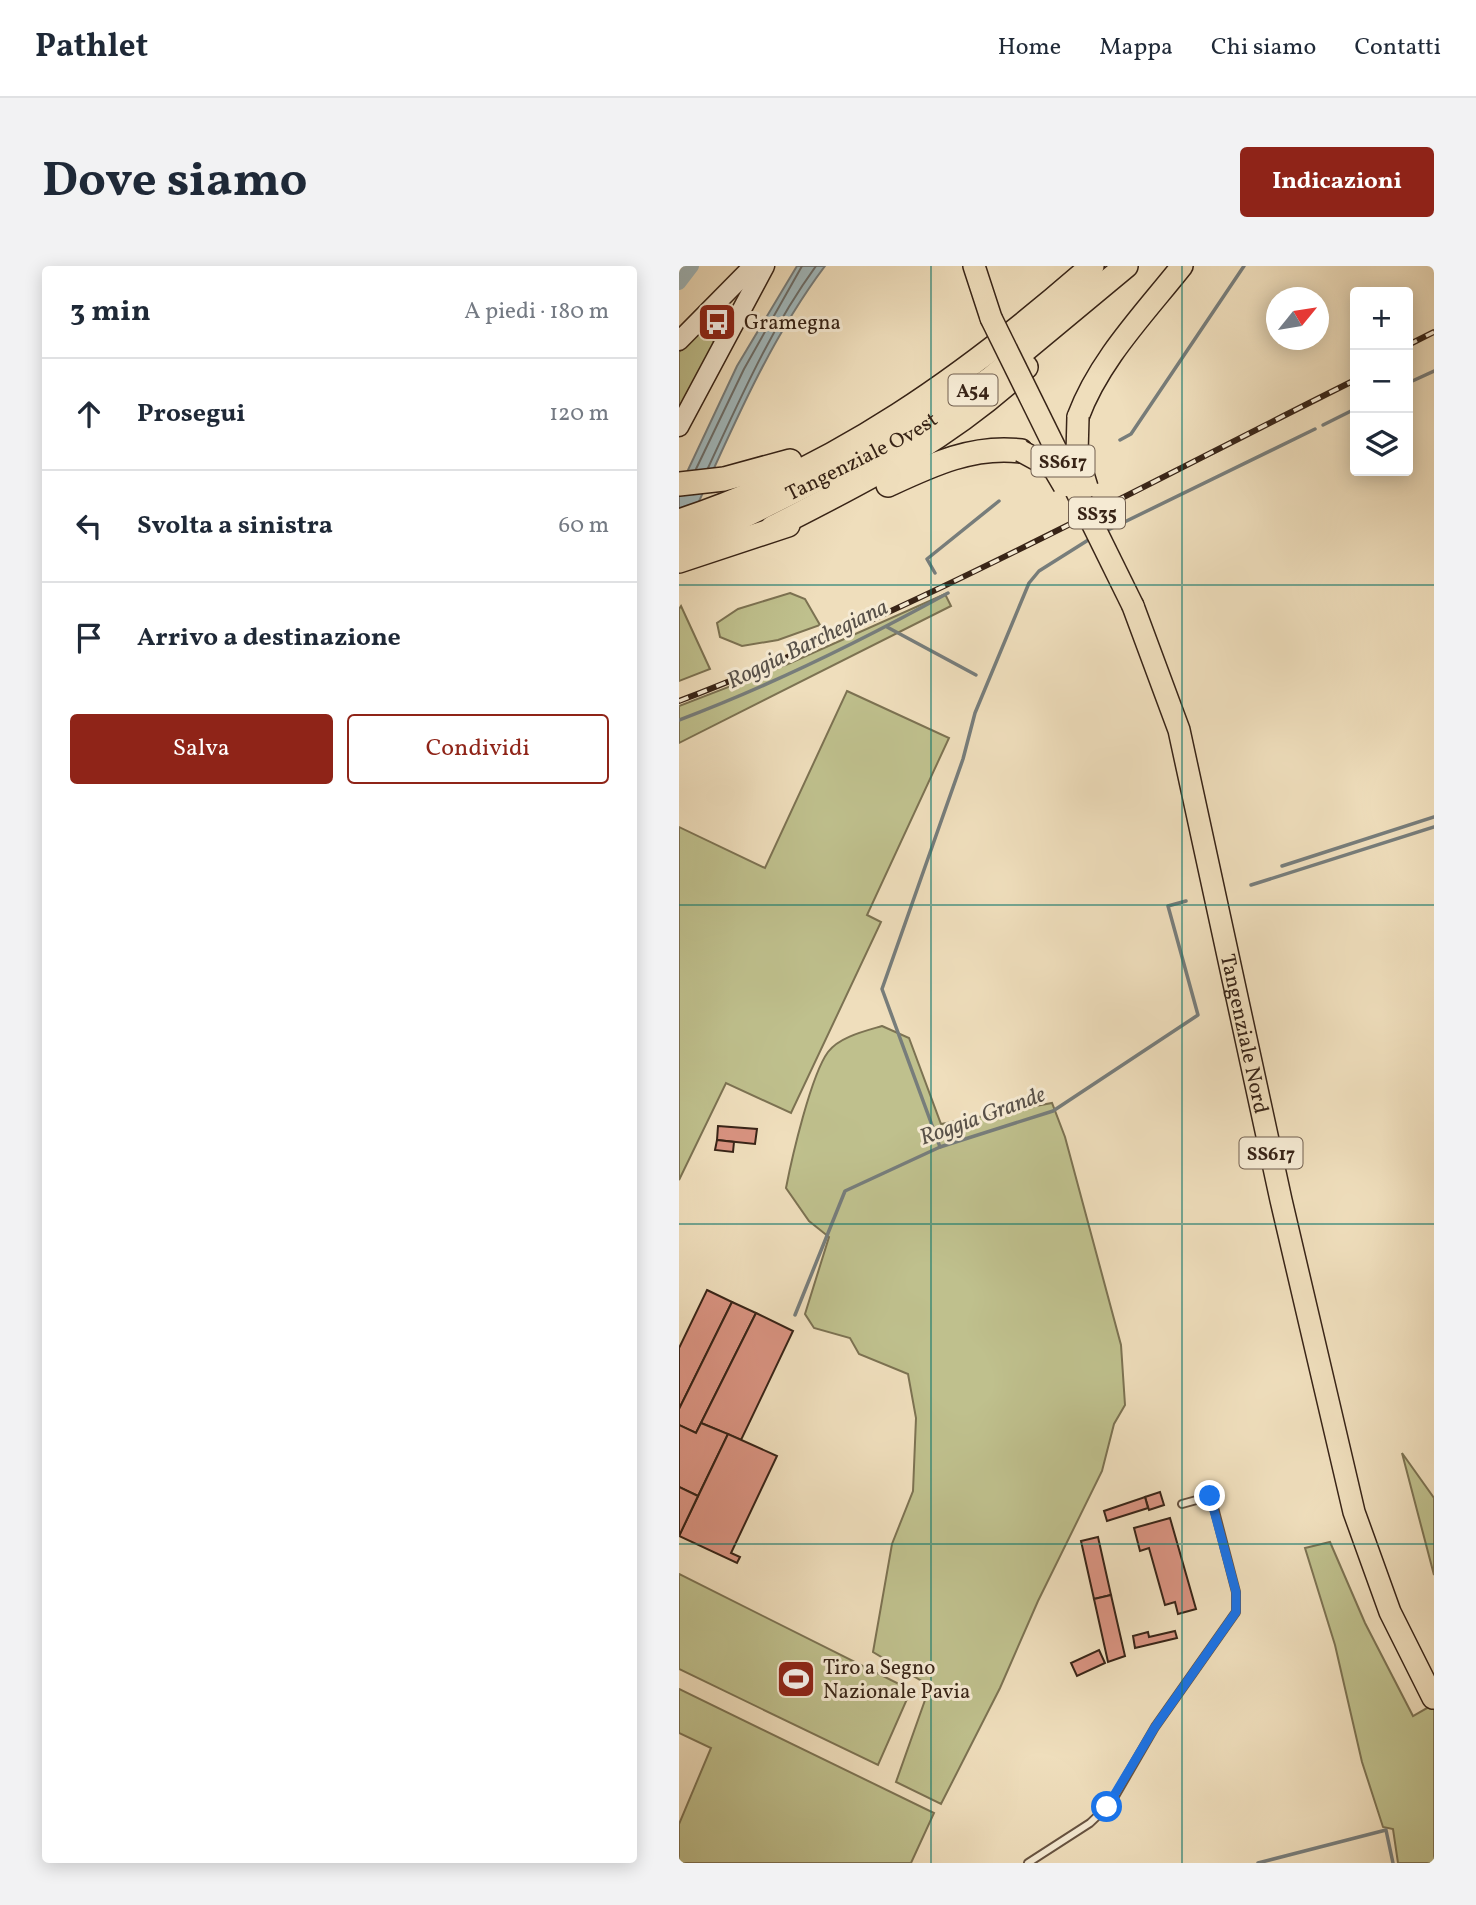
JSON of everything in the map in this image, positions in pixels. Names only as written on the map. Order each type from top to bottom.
[{"type":"highway","name":"SS617","points":[[974,266],[991,317],[1137,614]]},
{"type":"highway","name":"Tangenziale Ovest","points":[[679,540],[743,517],[820,470],[945,386],[1061,293],[1090,266]]},
{"type":"highway","name":"Tangenziale Ovest","points":[[679,521],[820,470],[911,433],[990,379],[1109,283],[1126,266]]},
{"type":"highway","name":"SS35","points":[[1137,614],[1083,478],[1077,454],[1078,417],[1088,391],[1109,358],[1182,266]]},
{"type":"highway","points":[[772,528],[901,463],[966,420],[1027,367],[1109,283]]},
{"type":"highway","points":[[679,484],[724,479],[774,467],[905,411]]},
{"type":"highway","points":[[679,561],[831,510],[945,460],[997,448],[1021,451],[1054,469],[1137,614]]},
{"type":"highway","name":"Tangenziale Nord","points":[[1137,614],[1182,743],[1281,1200],[1354,1512],[1385,1599],[1433,1698]]},
{"type":"main road","points":[[685,335],[753,266]]},
{"type":"main road","points":[[679,427],[765,266]]},
{"type":"lane","points":[[685,335],[702,323],[712,326],[719,334],[719,349]]},
{"type":"lane","points":[[1028,1863],[1090,1823],[1111,1803],[1155,1727],[1236,1612],[1236,1592],[1210,1496],[1182,1503]]},
{"type":"green space","points":[[703,333],[716,343],[679,418],[679,352],[696,334]]},
{"type":"green space","points":[[790,593],[805,599],[820,625],[778,640],[742,646],[720,637],[717,623],[738,609]]},
{"type":"green space","points":[[945,594],[951,606],[679,743],[679,706],[788,664]]},
{"type":"green space","points":[[681,606],[710,669],[679,681],[679,609]]},
{"type":"green space","points":[[847,691],[949,738],[867,915],[881,922],[791,1113],[726,1083],[679,1180],[679,827],[765,868]]},
{"type":"green space","points":[[882,1026],[909,1038],[941,1124],[1052,1103],[1065,1137],[1121,1345],[1125,1405],[1114,1424],[1102,1471],[1038,1601],[1000,1688],[941,1804],[896,1782],[930,1686],[873,1652],[892,1544],[913,1491],[916,1418],[908,1374],[859,1354],[850,1338],[814,1328],[805,1314],[829,1237],[809,1221],[786,1188],[809,1097],[828,1052],[845,1038]]},
{"type":"green space","points":[[1402,1453],[1434,1498],[1434,1575]]},
{"type":"green space","points":[[1330,1542],[1365,1623],[1413,1716],[1434,1704],[1434,1863],[1398,1863],[1393,1829],[1383,1827],[1362,1762],[1335,1645],[1305,1548]]},
{"type":"green space","name":"Tiro a Segno Nazionale Pavia","points":[[679,1574],[911,1690],[878,1765],[679,1669]]},
{"type":"green space","points":[[679,1689],[934,1813],[911,1863],[679,1863],[679,1824],[711,1748],[679,1733]]},
{"type":"water","points":[[797,266],[825,266],[802,298],[763,366],[679,545],[679,489],[737,366]]},
{"type":"building","points":[[718,1126],[757,1129],[755,1144],[717,1140]]},
{"type":"building","points":[[717,1140],[734,1142],[733,1152],[715,1150]]},
{"type":"building","points":[[707,1290],[732,1302],[679,1409],[679,1348]]},
{"type":"building","points":[[732,1302],[756,1313],[696,1433],[679,1425],[679,1409]]},
{"type":"building","points":[[756,1313],[793,1331],[741,1440],[701,1423]]},
{"type":"building","points":[[701,1423],[728,1434],[698,1496],[679,1487],[679,1425],[696,1433]]},
{"type":"building","points":[[728,1434],[777,1456],[731,1553],[740,1557],[737,1563],[679,1536]]},
{"type":"building","points":[[679,1487],[698,1496],[679,1536]]},
{"type":"building","points":[[1160,1492],[1164,1505],[1149,1510],[1145,1497]]},
{"type":"building","points":[[1145,1497],[1148,1508],[1107,1521],[1104,1511]]},
{"type":"building","points":[[1170,1518],[1196,1609],[1178,1614],[1175,1602],[1165,1605],[1149,1548],[1140,1551],[1134,1528]]},
{"type":"building","points":[[1098,1537],[1111,1595],[1094,1599],[1081,1541]]},
{"type":"building","points":[[1111,1595],[1125,1656],[1108,1662],[1094,1599]]},
{"type":"building","points":[[1175,1631],[1177,1638],[1135,1648],[1133,1636],[1148,1632],[1149,1637]]},
{"type":"building","points":[[1099,1650],[1105,1663],[1077,1676],[1071,1663]]},
{"type":"waterway","points":[[679,283],[692,266]]},
{"type":"waterway","name":"Roggia Barchegiana","points":[[1120,440],[1131,434],[1244,266]]},
{"type":"waterway","points":[[1413,381],[1434,371]]},
{"type":"waterway","points":[[1323,425],[1350,412]]},
{"type":"waterway","points":[[1106,531],[1315,429]]},
{"type":"waterway","name":"Roggia Barchegiana","points":[[935,573],[927,559],[999,501]]},
{"type":"waterway","points":[[940,1147],[882,989],[963,759],[975,713],[1029,583],[1039,571],[1093,537]]},
{"type":"waterway","name":"Roggia Barchegiana","points":[[679,720],[816,661],[948,593]]},
{"type":"waterway","points":[[887,627],[976,675]]},
{"type":"waterway","points":[[1282,866],[1434,817]]},
{"type":"waterway","name":"Roggia Grande","points":[[1251,885],[1434,827]]},
{"type":"waterway","name":"Roggia Grande","points":[[795,1315],[845,1191],[940,1147],[1053,1111],[1198,1015],[1168,906],[1186,901]]},
{"type":"waterway","points":[[1258,1863],[1386,1830],[1393,1863]]},
{"type":"railway","points":[[1413,342],[1434,332]]},
{"type":"railway","points":[[679,701],[852,629],[936,590],[1350,383]]},
{"type":"place","name":"Gramegna","points":[[717,322]]},
{"type":"place","name":"Tiro a Segno Nazionale Pavia","points":[[796,1679]]},
{"type":"route","points":[[1107,1807],[1155,1727],[1236,1612],[1236,1592],[1210,1496]]}]
